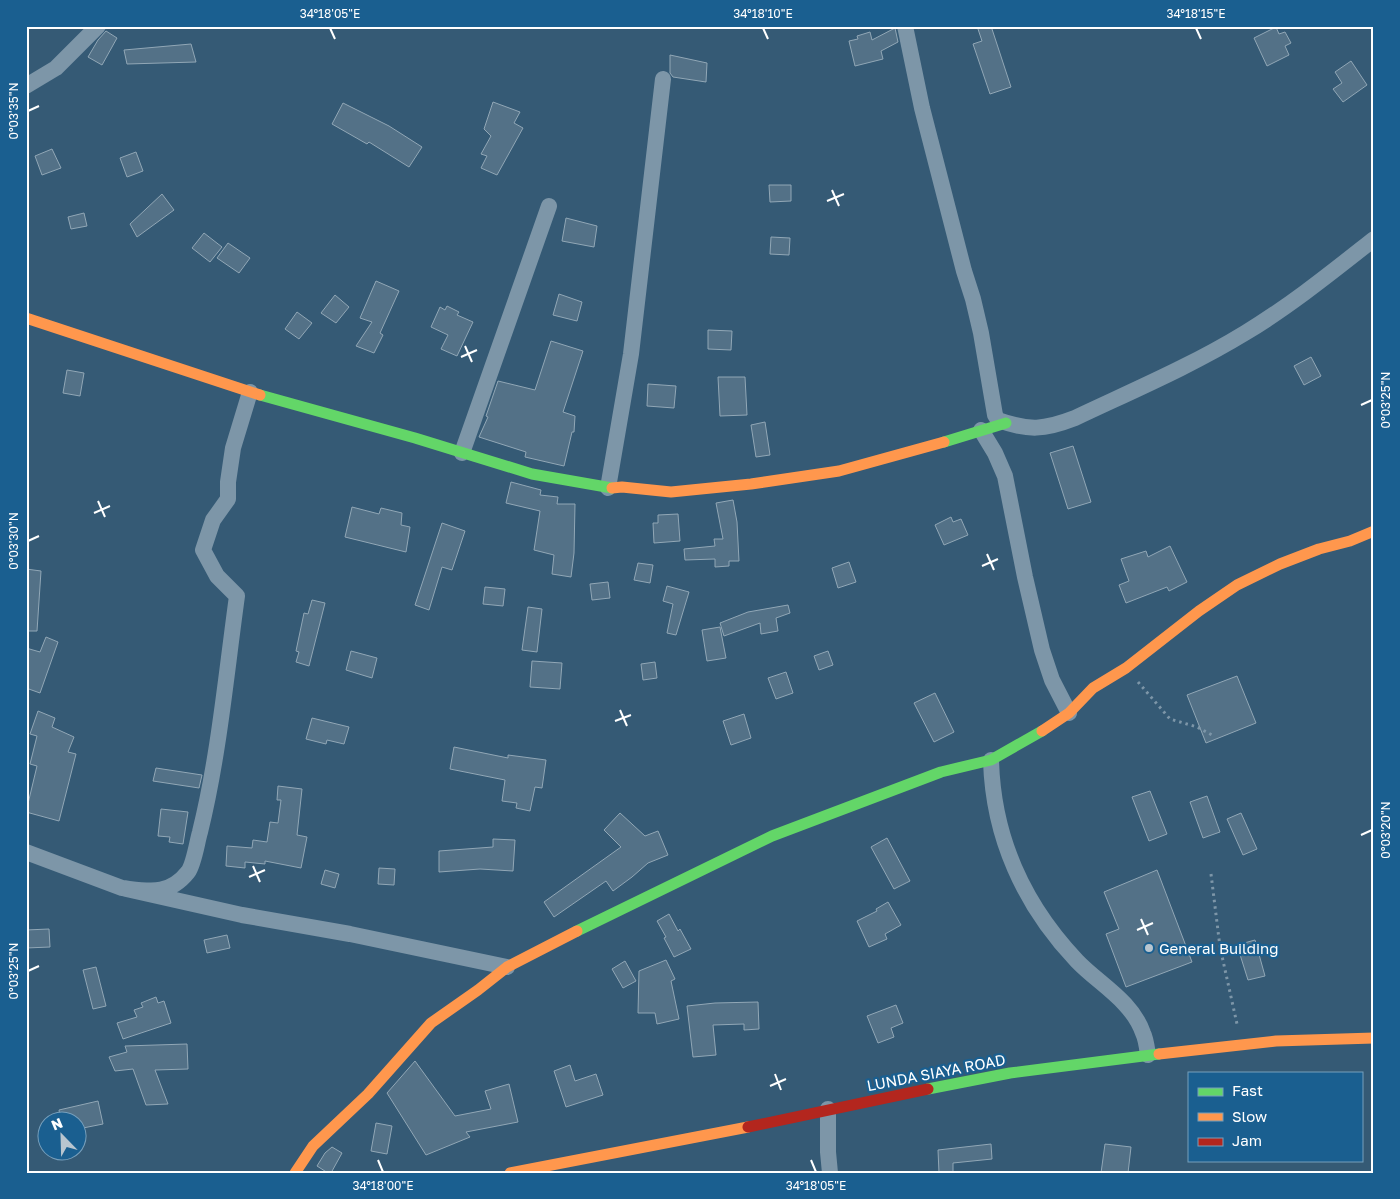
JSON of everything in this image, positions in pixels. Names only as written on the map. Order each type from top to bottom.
[{"type":"street","points":[[26,86],[56,68],[98,26]]},
{"type":"street","points":[[905,26],[922,108],[964,271],[974,300],[995,414],[998,420],[1023,428],[1037,428],[1059,424],[1181,368],[1245,334],[1278,312],[1374,239]]},
{"type":"street","points":[[608,488],[631,354],[663,80]]},
{"type":"street","points":[[462,453],[549,206]]},
{"type":"street","points":[[26,318],[250,392],[532,474],[608,488],[622,487],[671,492],[761,483],[838,471],[1006,423]]},
{"type":"street","points":[[122,888],[158,892],[174,884],[189,871],[197,844],[210,791],[237,596],[217,576],[203,550],[213,520],[228,499],[232,448],[250,392]]},
{"type":"street","points":[[981,430],[995,453],[1005,476],[1042,650],[1052,680],[1069,713]]},
{"type":"street","points":[[295,1173],[312,1146],[368,1094],[431,1023],[507,967],[592,923],[772,836],[941,772],[990,760],[1036,735],[1069,713],[1093,688],[1126,668],[1237,585],[1296,558],[1374,531]]},
{"type":"street","points":[[990,760],[991,781],[1000,830],[1022,885],[1037,911],[1057,938],[1078,962],[1126,1006],[1136,1018],[1144,1033],[1148,1055]]},
{"type":"street","points":[[26,852],[122,888],[242,916],[350,934],[507,967]]},
{"type":"street","name":"LUNDA SIAYA ROAD","points":[[510,1173],[718,1133],[1010,1073],[1241,1044],[1374,1038]]},
{"type":"street","points":[[828,1109],[830,1173]]},
{"type":"path","points":[[1126,668],[1170,719],[1197,727],[1212,735]]},
{"type":"path","points":[[1210,874],[1220,947],[1241,1044]]},
{"type":"building","points":[[977,26],[991,26],[1011,87],[990,94],[973,44],[982,41]]},
{"type":"building","points":[[1276,27],[1279,34],[1285,32],[1291,43],[1285,46],[1289,55],[1267,66],[1254,38]]},
{"type":"building","points":[[895,28],[898,42],[881,51],[883,59],[855,66],[849,41],[858,39],[857,36],[870,32],[872,40]]},
{"type":"building","points":[[106,31],[117,38],[102,65],[88,57]]},
{"type":"building","points":[[191,44],[196,62],[127,64],[124,50]]},
{"type":"building","points":[[670,55],[707,63],[706,82],[673,77],[670,73]]},
{"type":"building","points":[[1351,61],[1367,85],[1343,102],[1333,89],[1342,83],[1335,72]]},
{"type":"building","points":[[493,102],[520,112],[514,123],[523,128],[497,175],[481,168],[487,156],[481,154],[491,136],[484,129]]},
{"type":"building","points":[[343,103],[389,126],[422,147],[409,167],[369,142],[367,144],[332,124]]},
{"type":"building","points":[[52,149],[61,168],[42,175],[35,156]]},
{"type":"building","points":[[136,152],[143,171],[127,177],[120,158]]},
{"type":"building","points":[[769,185],[791,185],[791,201],[770,202]]},
{"type":"building","points":[[162,194],[174,210],[137,237],[130,224]]},
{"type":"building","points":[[84,213],[87,226],[71,229],[68,217]]},
{"type":"building","points":[[566,218],[597,226],[594,247],[562,241]]},
{"type":"building","points":[[204,233],[222,247],[210,262],[192,248]]},
{"type":"building","points":[[771,237],[790,238],[789,255],[770,254]]},
{"type":"building","points":[[228,243],[250,258],[239,273],[217,258]]},
{"type":"building","points":[[376,281],[399,291],[380,333],[383,335],[374,353],[356,346],[372,322],[360,318]]},
{"type":"building","points":[[559,294],[582,302],[577,321],[553,315]]},
{"type":"building","points":[[335,295],[349,307],[336,323],[321,313]]},
{"type":"building","points":[[447,306],[459,312],[457,315],[473,322],[457,356],[441,349],[448,335],[431,327],[440,307],[445,310]]},
{"type":"building","points":[[297,312],[312,323],[299,339],[285,329]]},
{"type":"building","points":[[708,330],[732,331],[731,350],[708,349]]},
{"type":"building","points":[[551,341],[583,351],[563,412],[575,416],[574,432],[572,432],[564,466],[525,457],[526,452],[479,437],[488,417],[486,416],[498,381],[535,390]]},
{"type":"building","points":[[1311,357],[1321,376],[1304,385],[1294,366]]},
{"type":"building","points":[[67,370],[84,373],[80,396],[63,393]]},
{"type":"building","points":[[718,377],[745,377],[747,415],[720,416]]},
{"type":"building","points":[[648,384],[676,386],[674,408],[647,406]]},
{"type":"building","points":[[765,422],[770,455],[756,457],[751,425]]},
{"type":"building","points":[[1073,446],[1091,502],[1068,509],[1050,453]]},
{"type":"building","points":[[511,482],[541,490],[540,495],[558,497],[557,504],[575,504],[574,553],[571,577],[552,574],[554,555],[534,550],[540,511],[506,503]]},
{"type":"building","points":[[733,500],[737,522],[739,561],[729,561],[729,566],[715,567],[715,559],[685,560],[684,549],[715,546],[714,539],[723,539],[716,503]]},
{"type":"building","points":[[352,507],[379,514],[381,508],[402,513],[401,525],[410,527],[406,552],[345,537]]},
{"type":"building","points":[[678,514],[680,541],[654,543],[653,523],[658,523],[658,515]]},
{"type":"building","points":[[951,517],[953,522],[961,519],[968,535],[944,545],[935,525]]},
{"type":"building","points":[[442,523],[465,531],[452,570],[442,567],[429,610],[415,605]]},
{"type":"building","points":[[1170,546],[1187,582],[1169,591],[1167,587],[1126,603],[1119,585],[1129,581],[1121,559],[1146,551],[1148,557]]},
{"type":"building","points":[[849,562],[856,582],[838,588],[832,568]]},
{"type":"building","points":[[638,563],[653,565],[650,583],[634,580]]},
{"type":"building","points":[[26,569],[41,571],[37,631],[26,631]]},
{"type":"building","points":[[608,582],[610,598],[592,600],[590,584]]},
{"type":"building","points":[[667,586],[689,592],[676,635],[667,633],[673,604],[663,601]]},
{"type":"building","points":[[485,587],[505,589],[503,606],[483,604]]},
{"type":"building","points":[[312,600],[325,603],[309,666],[296,662],[299,652],[296,651],[304,613],[308,614]]},
{"type":"building","points":[[788,605],[790,613],[776,618],[778,631],[761,634],[760,623],[724,636],[720,623],[748,612]]},
{"type":"building","points":[[528,607],[542,609],[537,652],[522,650]]},
{"type":"building","points":[[720,627],[726,658],[707,661],[702,630]]},
{"type":"building","points":[[46,637],[58,642],[40,693],[26,688],[26,648],[40,652]]},
{"type":"building","points":[[351,651],[377,658],[372,678],[346,670]]},
{"type":"building","points":[[828,651],[833,665],[819,670],[814,656]]},
{"type":"building","points":[[532,661],[562,663],[560,689],[530,687]]},
{"type":"building","points":[[655,662],[657,678],[643,680],[641,664]]},
{"type":"building","points":[[786,672],[793,693],[776,699],[768,678]]},
{"type":"building","points":[[1237,676],[1256,723],[1206,743],[1187,695]]},
{"type":"building","points":[[935,693],[954,732],[934,742],[914,703]]},
{"type":"building","points":[[38,711],[55,718],[52,727],[74,737],[68,752],[76,754],[59,821],[26,812],[37,766],[30,764],[37,736],[30,734]]},
{"type":"building","points":[[744,714],[751,738],[731,745],[723,721]]},
{"type":"building","points":[[312,718],[349,727],[344,744],[327,740],[326,744],[306,739]]},
{"type":"building","points":[[454,747],[508,758],[508,755],[546,760],[542,788],[535,787],[530,811],[516,808],[517,803],[502,801],[505,780],[450,769]]},
{"type":"building","points":[[156,768],[202,775],[199,788],[153,781]]},
{"type":"building","points":[[278,786],[302,789],[297,835],[307,837],[301,868],[265,861],[265,864],[245,862],[245,868],[226,866],[227,846],[252,848],[253,840],[267,842],[270,822],[278,823],[281,800],[277,800]]},
{"type":"building","points":[[1150,791],[1167,834],[1149,841],[1132,797]]},
{"type":"building","points":[[1207,796],[1220,832],[1203,838],[1190,802]]},
{"type":"building","points":[[161,809],[188,812],[183,844],[169,842],[170,837],[158,836]]},
{"type":"building","points":[[620,813],[645,836],[658,831],[668,855],[648,863],[613,891],[606,881],[554,917],[544,902],[621,847],[604,830]]},
{"type":"building","points":[[1241,813],[1257,849],[1243,855],[1227,819]]},
{"type":"building","points":[[887,838],[910,881],[894,889],[871,847]]},
{"type":"building","points":[[493,839],[515,840],[513,871],[480,869],[439,872],[439,851],[493,847]]},
{"type":"building","points":[[379,868],[395,869],[394,885],[378,884]]},
{"type":"building","points":[[325,870],[339,874],[335,888],[321,884]]},
{"type":"building","name":"General Building","points":[[1157,870],[1192,962],[1126,987],[1106,934],[1119,929],[1104,892]]},
{"type":"building","points":[[888,902],[901,925],[885,934],[887,939],[869,947],[857,921],[877,911],[876,909]]},
{"type":"building","points":[[669,914],[691,949],[674,957],[657,921]]},
{"type":"building","points":[[49,929],[50,947],[26,948],[26,930]]},
{"type":"building","points":[[227,935],[230,948],[207,953],[204,940]]},
{"type":"building","points":[[1255,940],[1265,976],[1248,980],[1237,945]]},
{"type":"building","points":[[666,960],[675,979],[671,981],[679,1019],[657,1024],[655,1013],[638,1013],[639,971]]},
{"type":"building","points":[[625,961],[636,981],[623,988],[612,969]]},
{"type":"building","points":[[96,967],[106,1006],[93,1009],[83,970]]},
{"type":"building","points":[[156,997],[158,1003],[164,1001],[171,1023],[123,1039],[117,1023],[137,1017],[134,1010],[143,1007],[141,1003]]},
{"type":"building","points":[[758,1002],[759,1029],[744,1030],[744,1024],[713,1025],[716,1055],[693,1057],[687,1006]]},
{"type":"building","points":[[896,1005],[903,1023],[891,1028],[894,1037],[878,1043],[867,1016]]},
{"type":"building","points":[[187,1044],[188,1069],[155,1070],[168,1104],[146,1105],[133,1069],[115,1071],[109,1057],[127,1052],[125,1046]]},
{"type":"building","points":[[415,1061],[455,1116],[491,1109],[485,1091],[509,1084],[518,1122],[466,1132],[470,1137],[426,1155],[387,1093]]},
{"type":"building","points":[[570,1065],[575,1081],[596,1074],[603,1095],[566,1107],[554,1071]]},
{"type":"building","points":[[98,1101],[103,1124],[88,1127],[88,1112],[59,1112],[59,1110]]},
{"type":"building","points":[[376,1123],[392,1126],[387,1154],[371,1151]]},
{"type":"building","points":[[991,1144],[992,1159],[953,1163],[953,1173],[939,1173],[938,1150]]},
{"type":"building","points":[[1105,1144],[1131,1147],[1128,1173],[1101,1173]]},
{"type":"building","points":[[332,1147],[342,1153],[331,1173],[328,1173],[317,1166],[325,1153]]},
{"type":"traffic: fast","points":[[260,395],[415,438],[532,474],[612,488]]},
{"type":"traffic: fast","points":[[944,442],[1006,423]]},
{"type":"traffic: fast","points":[[577,931],[772,836],[941,772],[991,760],[1042,731]]},
{"type":"traffic: fast","points":[[928,1089],[1010,1073],[1159,1054]]},
{"type":"traffic: slow","points":[[26,318],[260,395]]},
{"type":"traffic: slow","points":[[612,488],[622,487],[671,492],[751,484],[839,471],[944,442]]},
{"type":"traffic: slow","points":[[1042,731],[1069,713],[1093,688],[1126,668],[1199,611],[1237,585],[1280,564],[1374,531]]},
{"type":"traffic: slow","points":[[295,1173],[313,1146],[368,1094],[431,1023],[507,967],[577,931]]},
{"type":"traffic: slow","points":[[1159,1054],[1276,1041],[1374,1038]]},
{"type":"traffic: slow","points":[[510,1173],[748,1127]]},
{"type":"traffic: jam","points":[[748,1127],[928,1089]]},
{"type":"place","name":"General Building","points":[[1149,948]]}]
